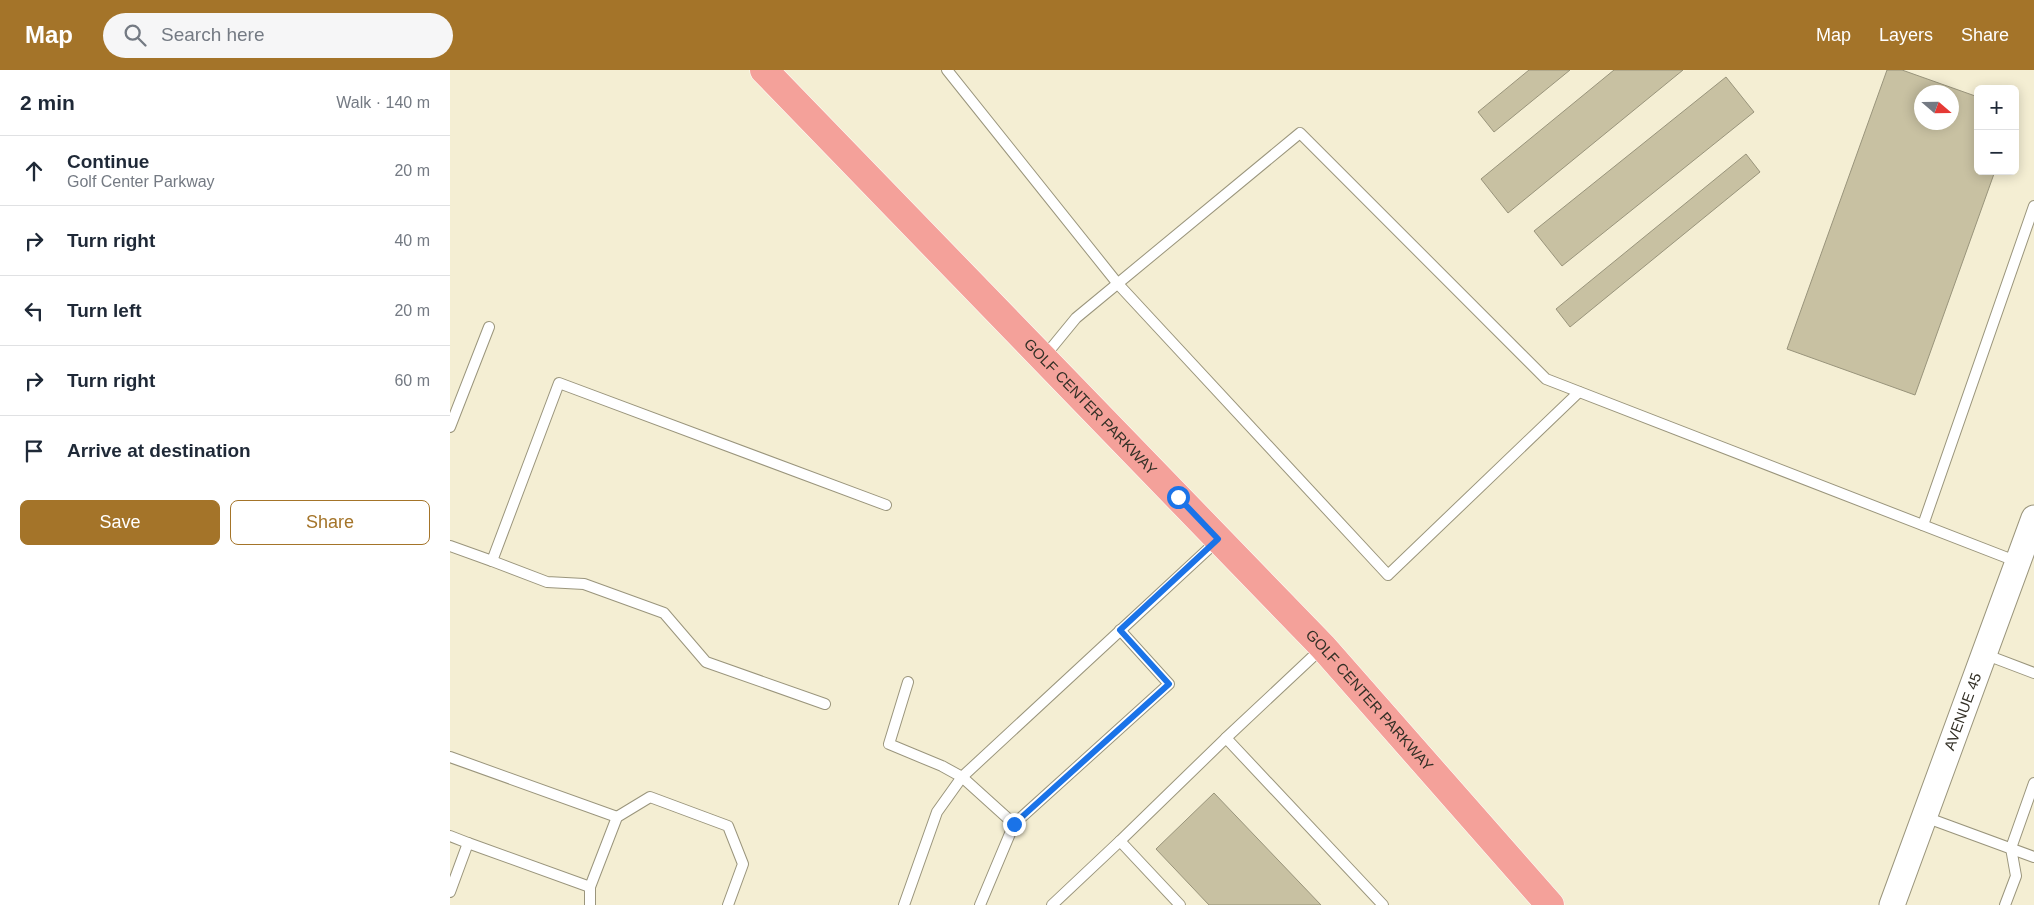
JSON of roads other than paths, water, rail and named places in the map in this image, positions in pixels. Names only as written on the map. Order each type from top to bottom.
[{"type":"main road","name":"GOLF CENTER PARKWAY","points":[[764,70],[1323,647],[1550,905]]},
{"type":"street","name":"AVENUE 45","points":[[1892,905],[2034,518]]},
{"type":"lane","points":[[946,70],[1118,284],[1388,575],[1579,392]]},
{"type":"lane","points":[[1043,358],[1076,318],[1300,133],[1546,379],[2018,562]]},
{"type":"lane","points":[[1923,525],[2034,206]]},
{"type":"lane","points":[[450,427],[489,327]]},
{"type":"lane","points":[[492,561],[559,383],[886,505]]},
{"type":"lane","points":[[904,905],[938,812],[962,777],[1218,539]]},
{"type":"lane","points":[[450,546],[547,582],[584,584],[664,613],[706,662],[825,704]]},
{"type":"lane","points":[[980,905],[1014,824],[1169,684],[1120,630]]},
{"type":"lane","points":[[1052,905],[1323,647]]},
{"type":"lane","points":[[1984,654],[2034,673]]},
{"type":"lane","points":[[908,682],[889,744],[942,766],[962,777],[1014,824]]},
{"type":"lane","points":[[1226,738],[1383,905]]},
{"type":"lane","points":[[450,757],[617,816]]},
{"type":"lane","points":[[2005,905],[2016,876],[2010,848],[2034,784]]},
{"type":"lane","points":[[590,905],[590,887],[617,816],[650,798],[728,826],[743,864],[728,905]]},
{"type":"lane","points":[[1924,817],[2034,857]]},
{"type":"lane","points":[[450,836],[590,887]]},
{"type":"lane","points":[[1120,841],[1180,905]]},
{"type":"lane","points":[[450,892],[468,843]]}]
